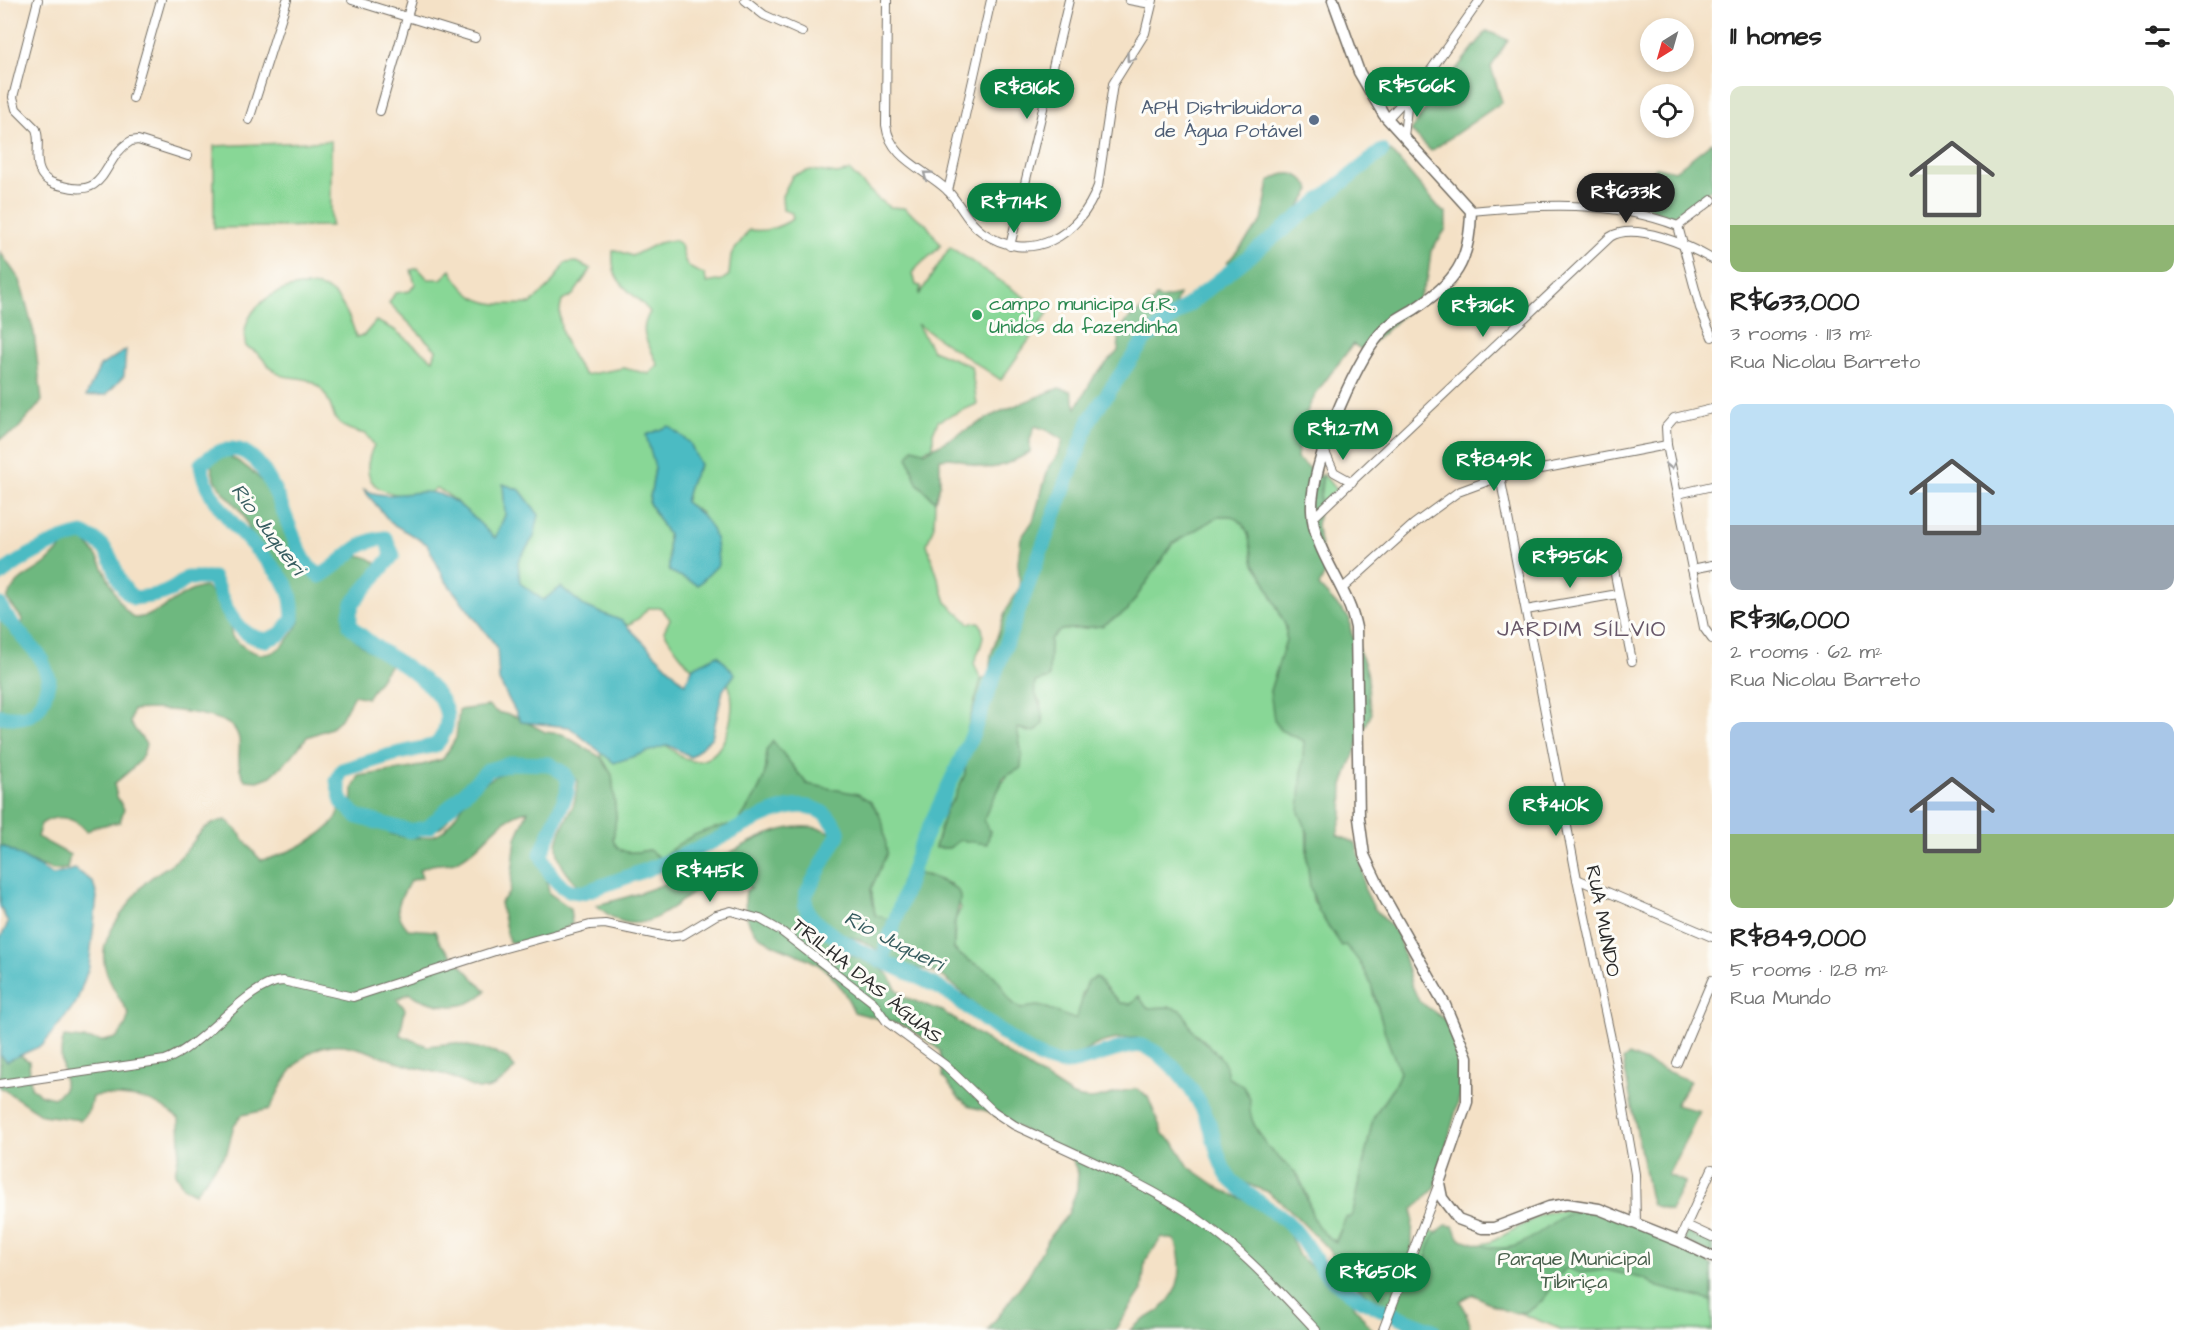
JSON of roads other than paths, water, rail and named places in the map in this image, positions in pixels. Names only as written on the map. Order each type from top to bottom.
[{"type":"street","points":[[39,0],[13,97],[16,108],[36,129],[38,162],[45,178],[52,183],[75,189],[93,186],[131,141],[138,140],[188,156]]},
{"type":"street","points":[[133,98],[161,0]]},
{"type":"street","points":[[249,120],[287,0]]},
{"type":"street","points":[[352,0],[476,38]]},
{"type":"street","points":[[380,111],[412,0]]},
{"type":"street","points":[[745,0],[764,15],[802,32]]},
{"type":"street","points":[[887,0],[886,125],[890,142],[899,154],[948,191],[971,222],[993,239],[1010,246],[1032,248],[1050,241],[1074,226],[1088,208],[1098,186],[1113,84],[1140,45],[1152,2],[1129,0]]},
{"type":"street","points":[[948,191],[991,0]]},
{"type":"street","points":[[1010,246],[1069,0]]},
{"type":"street","points":[[1333,0],[1359,72],[1387,119],[1471,211],[1468,248],[1456,274],[1429,300],[1390,324],[1373,343],[1346,393],[1324,450],[1312,494],[1312,519],[1325,553],[1343,588],[1356,628],[1359,818],[1364,855],[1384,897],[1445,1005],[1467,1057],[1467,1102],[1439,1183],[1383,1329]]},
{"type":"street","points":[[1387,119],[1444,54],[1480,0]]},
{"type":"street","points":[[1404,137],[1408,97]]},
{"type":"street","points":[[1678,226],[1712,200]]},
{"type":"street","points":[[1471,211],[1544,204],[1583,205],[1643,214],[1678,226]]},
{"type":"street","points":[[1678,226],[1700,308],[1712,337]]},
{"type":"street","points":[[1312,519],[1610,237],[1624,231],[1682,242],[1712,259]]},
{"type":"street","points":[[1712,410],[1681,416],[1667,423],[1667,444],[1704,628],[1712,639]]},
{"type":"street","points":[[1343,588],[1445,499],[1499,477],[1667,444]]},
{"type":"street","points":[[1324,450],[1335,472],[1352,482]]},
{"type":"street","name":"RUA MUNDO","points":[[1495,450],[1577,879],[1629,1134],[1635,1174],[1636,1223]]},
{"type":"street","points":[[1678,494],[1712,486]]},
{"type":"street","points":[[1611,554],[1632,661]]},
{"type":"street","points":[[1692,569],[1712,565]]},
{"type":"street","points":[[1526,610],[1618,594]]},
{"type":"street","points":[[1577,879],[1712,937]]},
{"type":"street","name":"TRILHA DAS ÁGUAS","points":[[0,1084],[165,1060],[186,1050],[261,986],[272,981],[283,981],[353,997],[569,929],[606,924],[667,937],[683,935],[716,915],[738,912],[760,919],[781,931],[873,1002],[887,1022],[945,1065],[993,1111],[1014,1125],[1180,1208],[1211,1229],[1251,1264],[1316,1330]]},
{"type":"street","points":[[1677,1063],[1712,980]]},
{"type":"street","points":[[1679,1240],[1712,1169]]},
{"type":"street","points":[[1439,1183],[1442,1198],[1458,1219],[1482,1228],[1494,1228],[1549,1207],[1567,1204],[1599,1209],[1679,1240],[1712,1257]]},
{"type":"street","points":[[1686,1225],[1712,1237]]},
{"type":"water","points":[[126,350],[124,376],[106,395],[86,396],[100,366]]},
{"type":"water","points":[[669,426],[690,443],[700,465],[690,483],[685,502],[702,516],[715,536],[718,565],[698,585],[669,571],[668,535],[649,503],[655,468],[646,435]]},
{"type":"water","points":[[503,484],[520,490],[539,515],[534,537],[518,561],[520,583],[543,600],[561,587],[584,606],[622,621],[685,684],[693,667],[718,655],[735,674],[723,690],[712,737],[691,757],[668,745],[614,763],[569,727],[521,722],[499,681],[497,647],[445,580],[427,544],[391,523],[363,489],[386,495],[437,493],[456,502],[495,538],[505,515]]},
{"type":"water","points":[[3,846],[53,875],[75,869],[93,882],[97,897],[89,967],[76,1003],[43,1045],[7,1061],[0,1055],[0,939],[8,923],[0,906],[0,847]]},
{"type":"waterway","points":[[882,960],[919,849],[971,738],[1090,419],[1145,339],[1382,151]]},
{"type":"waterway","name":"Rio Juqueri","points":[[0,575],[39,550],[82,534],[103,547],[125,590],[134,598],[163,593],[175,588],[187,578],[213,578],[231,617],[245,632],[266,640],[281,634],[293,619],[288,589],[273,567],[235,526],[212,496],[201,464],[224,451],[242,451],[258,463],[270,482],[300,551],[309,567],[320,576],[365,543],[385,538],[393,555],[353,603],[350,626],[374,646],[422,679],[443,702],[447,716],[445,730],[436,745],[391,755],[342,770],[337,781],[342,802],[358,817],[410,831],[429,827],[488,770],[513,763],[549,764],[565,774],[568,781],[567,793],[541,854],[548,869],[562,886],[568,890],[584,892],[675,859],[783,809],[800,806],[814,808],[826,815],[839,833],[806,894],[808,913],[822,927],[849,945],[943,990],[1018,1044],[1049,1060],[1062,1063],[1071,1062],[1135,1046],[1142,1046],[1153,1051],[1173,1067],[1191,1089],[1209,1123],[1221,1163],[1231,1180],[1287,1222],[1326,1273],[1343,1288],[1381,1309],[1433,1330]]},
{"type":"waterway","name":"Rio Juqueri","points":[[0,605],[4,614],[41,658],[49,679],[43,699],[35,712],[21,717],[0,716]]},
{"type":"place","name":"APH Distribuidora de Água Potável","points":[[1314,120]]},
{"type":"place","name":"campo municipa G.R. Unidos da fazendinha","points":[[977,315]]},
{"type":"district","name":"JARDIM SÍLVIO","points":[[1582,629]]},
{"type":"park label","name":"Parque Municipal Tibiriça","points":[[1574,1270]]}]
